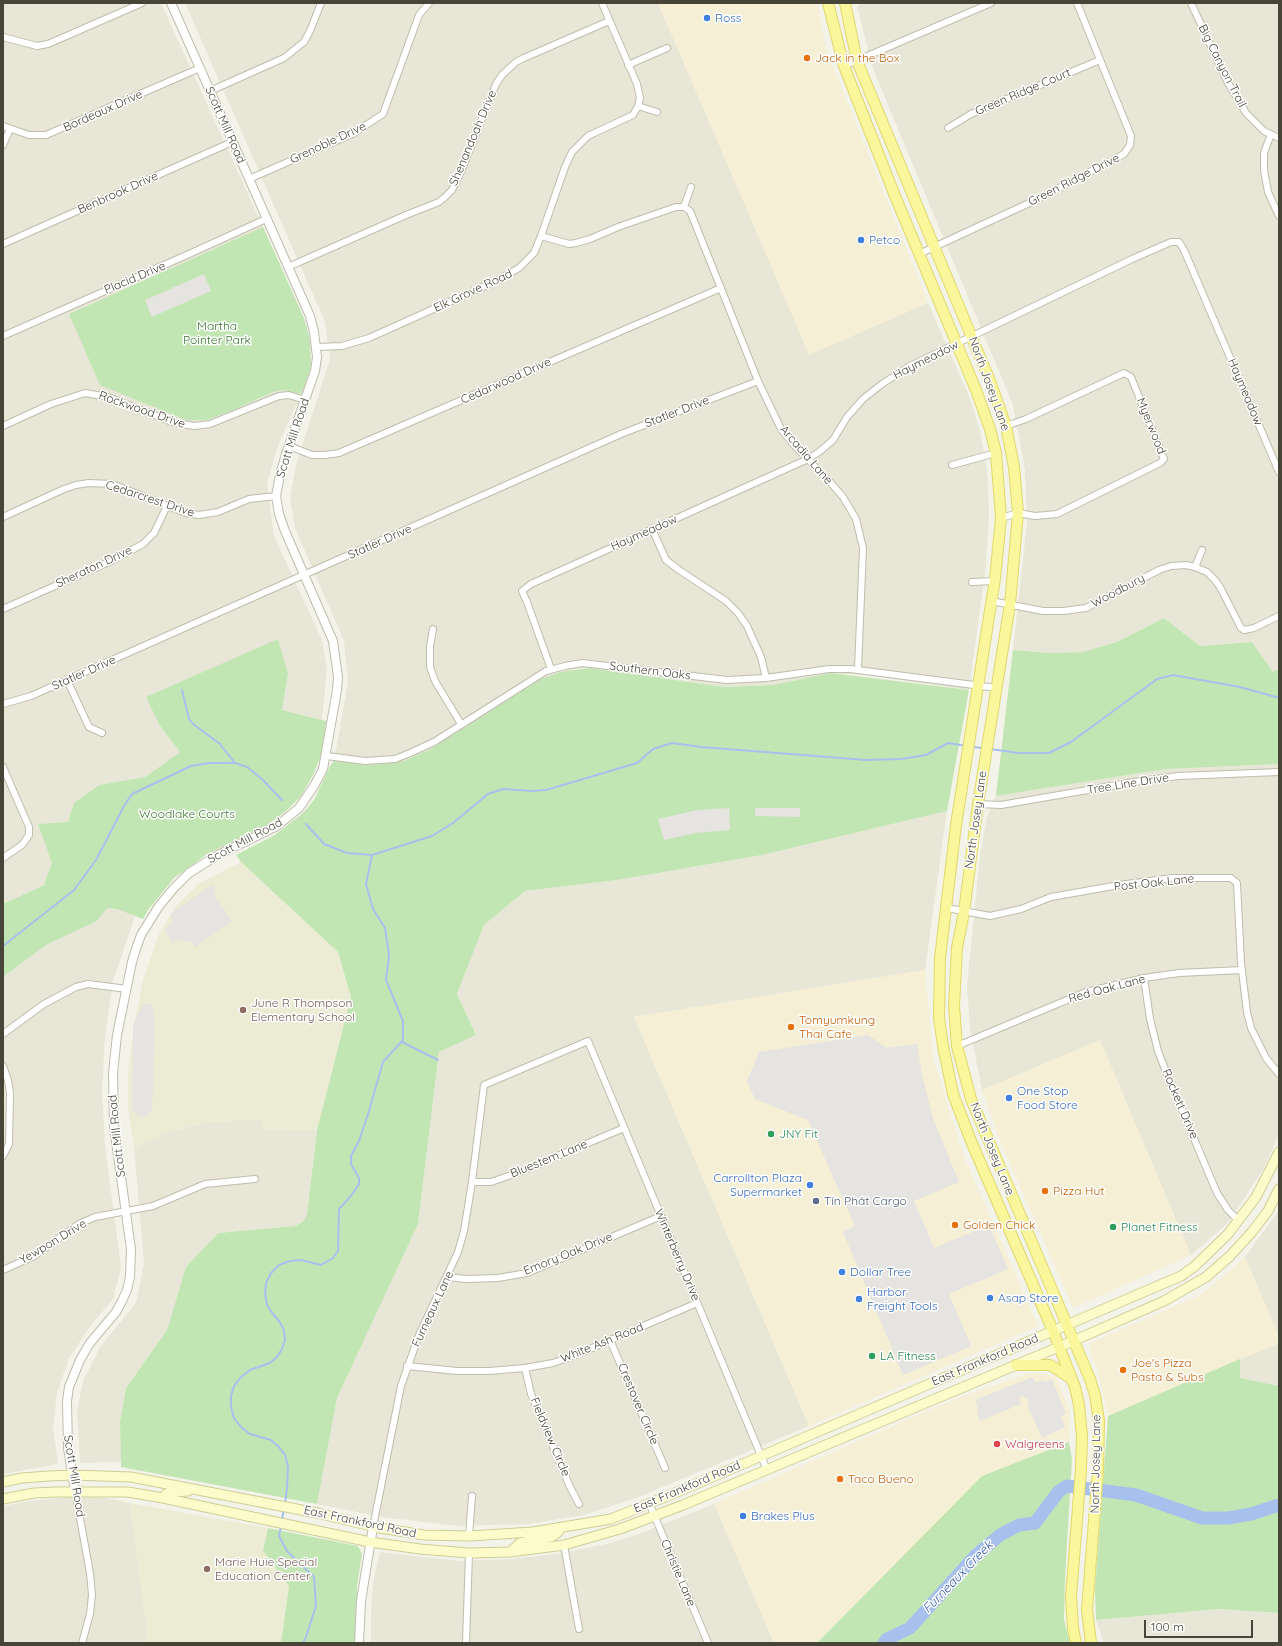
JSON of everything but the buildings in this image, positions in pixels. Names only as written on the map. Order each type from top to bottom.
[{"type":"main road","name":"North Josey Lane","points":[[828,3],[844,66],[988,423],[996,453],[1001,518],[995,581],[959,801],[938,975],[939,1018],[953,1094],[971,1141],[1053,1332],[1072,1379],[1079,1405],[1082,1436],[1071,1597],[1073,1628],[1076,1643]]},
{"type":"main road","name":"North Josey Lane","points":[[845,3],[857,61],[972,336],[1006,426],[1014,467],[1018,513],[1010,604],[978,804],[958,948],[954,1006],[958,1046],[971,1099],[1095,1395],[1099,1420],[1098,1470],[1087,1610],[1091,1643]]},
{"type":"main road","points":[[971,1141],[984,1132]]},
{"type":"main road","name":"East Frankford Road","points":[[3,1482],[22,1478],[73,1475],[131,1477],[276,1505],[373,1527],[424,1535],[469,1536],[533,1532],[611,1518],[762,1456],[1181,1276],[1190,1270],[1228,1234],[1239,1221],[1256,1197],[1279,1152]]},
{"type":"main road","name":"East Frankford Road","points":[[3,1499],[34,1494],[75,1491],[128,1492],[164,1498],[370,1542],[420,1549],[469,1553],[510,1552],[564,1545],[620,1529],[654,1516],[1059,1347],[1164,1301],[1198,1282],[1214,1271],[1230,1256],[1252,1232],[1268,1210],[1279,1189]]},
{"type":"main road","points":[[1190,1270],[1198,1282]]},
{"type":"main road","points":[[1016,1365],[1050,1364],[1072,1379]]},
{"type":"main road","points":[[905,1394],[911,1409]]},
{"type":"main road","points":[[164,1498],[166,1494],[172,1492],[201,1491]]},
{"type":"main road","points":[[510,1552],[520,1543],[551,1537],[561,1528]]},
{"type":"street","points":[[3,37],[37,46],[48,44],[142,3]]},
{"type":"street","name":"Scott Mill Road","points":[[82,1643],[90,1614],[92,1595],[90,1573],[68,1448],[67,1401],[69,1387],[80,1360],[90,1343],[116,1312],[127,1290],[131,1262],[127,1211],[117,1156],[113,1098],[115,1045],[132,962],[141,935],[149,919],[169,894],[190,873],[216,856],[277,826],[290,817],[299,808],[314,786],[323,769],[327,756],[337,690],[336,660],[333,641],[285,532],[279,514],[276,496],[288,446],[315,370],[316,347],[314,332],[310,316],[172,3]]},
{"type":"street","points":[[210,92],[284,58],[304,42],[321,3]]},
{"type":"street","name":"Grenoble Drive","points":[[249,179],[354,133],[383,114],[419,15],[429,3]]},
{"type":"street","points":[[602,3],[639,92],[640,98],[638,106],[657,112]]},
{"type":"street","points":[[844,66],[992,3]]},
{"type":"street","name":"Green Ridge Drive","points":[[919,254],[1038,199],[1124,154],[1130,145],[1131,136],[1077,3]]},
{"type":"street","name":"Big Canyon Trail","points":[[1191,3],[1228,83],[1246,113],[1264,131],[1279,138]]},
{"type":"street","name":"Shenandoah Drive","points":[[288,267],[442,199],[456,182],[496,84],[502,75],[516,62],[609,21]]},
{"type":"street","points":[[628,65],[667,48]]},
{"type":"street","name":"Green Ridge Court","points":[[948,128],[971,114],[1100,60]]},
{"type":"street","name":"Bordeaux Drive","points":[[3,126],[29,135],[46,135],[200,68]]},
{"type":"street","name":"Elk Grove Road","points":[[316,347],[342,346],[369,338],[498,280],[520,268],[530,258],[541,236],[572,152],[582,141],[594,132],[633,115],[638,106]]},
{"type":"street","points":[[3,145],[10,128]]},
{"type":"street","points":[[1270,134],[1264,153],[1264,170],[1268,192],[1279,216]]},
{"type":"street","name":"Benbrook Drive","points":[[3,244],[232,142]]},
{"type":"street","points":[[541,236],[569,244],[590,239],[668,209],[684,207],[691,187]]},
{"type":"street","name":"Arcadia Lane","points":[[684,207],[690,211],[758,380],[781,429],[843,497],[856,519],[861,539],[863,572],[858,670]]},
{"type":"street","name":"Placid Drive","points":[[3,336],[266,219]]},
{"type":"street","name":"Haymeadow","points":[[551,669],[522,591],[531,584],[808,459],[833,440],[847,417],[864,399],[882,384],[908,367],[957,345],[972,336],[1132,259],[1171,242],[1179,242],[1184,250],[1279,472]]},
{"type":"street","name":"Cedarwood Drive","points":[[288,446],[312,455],[339,453],[720,288]]},
{"type":"street","name":"Myerwood","points":[[1001,518],[1018,513],[1035,516],[1057,514],[1160,463],[1164,459],[1131,377],[1124,374],[1026,419],[1006,426]]},
{"type":"street","name":"Statler Drive","points":[[3,704],[31,696],[305,576],[621,434],[758,380]]},
{"type":"street","name":"Rockwood Drive","points":[[3,426],[52,404],[85,393],[108,397],[172,422],[194,426],[210,424],[280,396],[289,395],[305,400]]},
{"type":"street","points":[[952,465],[996,453]]},
{"type":"street","name":"Cedarcrest Drive","points":[[3,516],[64,489],[89,483],[112,484],[186,513],[210,514],[249,499],[276,496]]},
{"type":"street","name":"Sheraton Drive","points":[[3,609],[111,561],[143,544],[154,533],[167,506]]},
{"type":"street","points":[[652,529],[666,560],[726,601],[738,613],[747,626],[759,651],[766,678]]},
{"type":"street","points":[[1202,550],[1195,567],[1207,572],[1220,587],[1241,628],[1244,630],[1254,628],[1279,616]]},
{"type":"street","name":"Woodbury","points":[[991,601],[1043,611],[1064,611],[1086,608],[1159,570],[1179,566],[1195,567]]},
{"type":"street","points":[[972,582],[995,581]]},
{"type":"street","points":[[433,629],[430,647],[430,667],[435,681],[461,724]]},
{"type":"street","name":"Southern Oaks","points":[[327,756],[365,761],[395,759],[420,749],[551,669],[582,663],[727,680],[766,678],[829,669],[858,670],[997,688]]},
{"type":"street","points":[[67,680],[88,727],[102,733]]},
{"type":"street","points":[[3,767],[29,827],[29,835],[22,846],[3,858]]},
{"type":"street","name":"Tree Line Drive","points":[[978,804],[1001,805],[1178,776],[1279,772]]},
{"type":"street","name":"Post Oak Lane","points":[[947,908],[990,916],[1022,909],[1051,897],[1119,885],[1173,878],[1231,878],[1237,883],[1242,970],[1247,1012],[1251,1028],[1266,1058],[1279,1074]]},
{"type":"street","name":"Red Oak Lane","points":[[958,1046],[1073,997],[1109,986],[1144,978],[1179,973],[1242,970]]},
{"type":"street","name":"Rockett Drive","points":[[1144,978],[1150,1019],[1165,1071],[1216,1192],[1228,1210],[1239,1221]]},
{"type":"street","points":[[3,1034],[50,1000],[76,986],[88,984],[127,989]]},
{"type":"street","name":"Winterberry Drive","points":[[588,1041],[767,1470]]},
{"type":"street","name":"Furneaux Lane","points":[[359,1643],[361,1601],[370,1542],[396,1407],[419,1335],[448,1276],[458,1252],[464,1231],[472,1182],[484,1085],[588,1041]]},
{"type":"street","points":[[3,1066],[8,1080],[10,1093],[9,1144],[3,1156]]},
{"type":"street","name":"Bluestem Lane","points":[[472,1182],[491,1182],[517,1173],[624,1128]]},
{"type":"street","name":"Yewpon Drive","points":[[3,1270],[34,1256],[79,1224],[95,1217],[153,1206],[205,1184],[255,1179]]},
{"type":"street","name":"Emory Oak Drive","points":[[448,1276],[466,1279],[498,1278],[527,1273],[661,1216]]},
{"type":"street","name":"White Ash Road","points":[[408,1366],[457,1371],[489,1372],[553,1363],[578,1354],[697,1303]]},
{"type":"street","name":"Crestover Circle","points":[[610,1340],[665,1468]]},
{"type":"street","name":"Fieldview Circle","points":[[525,1368],[531,1394],[570,1487],[579,1504]]},
{"type":"street","points":[[469,1536],[472,1496]]},
{"type":"street","name":"Christie Lane","points":[[649,1503],[708,1643]]},
{"type":"street","points":[[564,1545],[579,1629]]},
{"type":"street","points":[[466,1643],[469,1553]]},
{"type":"shaded area","points":[[3,3],[161,3],[263,227],[70,314],[172,415],[180,418],[207,420],[273,392],[284,390],[301,394],[277,448],[267,484],[274,536],[322,640],[327,669],[322,720],[282,710],[288,674],[160,726],[180,752],[145,777],[99,785],[74,803],[44,885],[3,904]]},
{"type":"shaded area","points":[[185,3],[658,3],[809,354],[928,303],[969,396],[980,431],[987,470],[989,512],[986,566],[969,690],[866,675],[831,673],[773,685],[725,687],[589,668],[575,669],[431,749],[403,761],[372,765],[334,761],[348,682],[344,641],[295,528],[290,498],[296,465],[330,359],[325,322]]},
{"type":"shaded area","points":[[658,3],[817,3],[826,49],[928,303],[809,355]]},
{"type":"shaded area","points":[[865,3],[1279,3],[1279,669],[1273,672],[1252,642],[1200,646],[1164,618],[1117,642],[1083,652],[1049,653],[1013,650],[1027,523],[1025,469],[1013,405],[873,69],[857,6]]},
{"type":"shaded area","points":[[204,274],[211,291],[152,317],[145,300]]},
{"type":"shaded area","points":[[1279,764],[1279,1134],[1264,1168],[1228,1223],[1191,1255],[1100,1040],[982,1090],[970,1029],[967,986],[980,856],[987,816],[996,796],[1166,769]]},
{"type":"shaded area","points":[[729,808],[730,830],[696,833],[664,840],[658,819],[697,810]]},
{"type":"shaded area","points":[[755,808],[800,808],[800,817],[755,816]]},
{"type":"shaded area","points":[[947,811],[925,970],[634,1017],[809,1426],[636,1498],[584,1515],[528,1524],[457,1526],[382,1517],[317,1504],[337,1398],[418,1224],[439,1052],[476,1034],[457,994],[484,925],[525,891],[617,880],[762,855]]},
{"type":"shaded area","name":"June R Thompson Elementary School","points":[[241,862],[338,952],[351,997],[317,1130],[262,1129],[263,1120],[208,1122],[171,1131],[134,1148],[128,1109],[128,1071],[143,980],[159,934],[177,905],[200,883]]},
{"type":"shaded area","points":[[212,885],[215,890],[216,898],[232,921],[195,947],[192,942],[177,939],[172,942],[165,930],[174,921],[170,914]]},
{"type":"shaded area","points":[[107,908],[117,909],[135,916],[113,981],[105,1037],[102,1092],[105,1145],[121,1268],[113,1299],[92,1324],[69,1358],[57,1393],[53,1427],[58,1464],[3,1474],[3,977],[46,945],[97,921]]},
{"type":"shaded area","points":[[925,970],[933,1059],[964,1157],[1038,1326],[809,1426],[634,1017]]},
{"type":"shaded area","points":[[143,1004],[152,1004],[155,1024],[152,1111],[147,1116],[139,1116],[132,1109],[133,1026]]},
{"type":"shaded area","points":[[868,1035],[886,1048],[917,1044],[922,1075],[933,1118],[959,1182],[914,1201],[934,1248],[989,1225],[1008,1269],[949,1294],[971,1346],[903,1375],[843,1232],[855,1226],[808,1120],[755,1099],[747,1081],[759,1052]]},
{"type":"shaded area","points":[[1100,1040],[1191,1255],[1073,1308],[1001,1143],[982,1090]]},
{"type":"shaded area","points":[[263,1119],[263,1129],[317,1130],[307,1214],[303,1222],[295,1226],[218,1233],[186,1267],[167,1330],[126,1388],[120,1422],[121,1462],[80,1463],[77,1411],[83,1381],[100,1347],[136,1303],[144,1263],[134,1148],[171,1131],[208,1122]]},
{"type":"shaded area","points":[[1279,1210],[1279,1336],[1245,1257]]},
{"type":"shaded area","points":[[1245,1257],[1279,1336],[1279,1343],[1108,1416],[1099,1377],[1088,1344],[1201,1295]]},
{"type":"shaded area","points":[[1279,1343],[1279,1386],[1240,1378],[1240,1359]]},
{"type":"shaded area","points":[[1034,1372],[1056,1377],[1070,1411],[1069,1442],[982,1476],[817,1643],[774,1643],[714,1504],[957,1398]]},
{"type":"shaded area","points":[[1033,1377],[1035,1382],[1043,1380],[1046,1382],[1052,1379],[1066,1414],[1061,1416],[1065,1427],[1042,1438],[1027,1404],[1030,1402],[1023,1396],[1019,1398],[1021,1404],[980,1421],[975,1400]]},
{"type":"shaded area","points":[[67,1497],[106,1498],[130,1503],[147,1630],[146,1643],[3,1643],[3,1506],[29,1501]]},
{"type":"shaded area","name":"Marie Huie Special Education Center","points":[[130,1503],[268,1528],[263,1551],[289,1586],[281,1643],[146,1643],[147,1630]]},
{"type":"shaded area","points":[[714,1504],[774,1643],[371,1643],[373,1583],[380,1552],[459,1561],[512,1559],[556,1554],[607,1544],[636,1535]]},
{"type":"shaded area","points":[[1219,1609],[1279,1613],[1279,1643],[1104,1643],[1096,1620]]},
{"type":"green space","name":"Martha Pointer Park","points":[[263,227],[304,318],[310,340],[311,366],[301,394],[284,390],[273,392],[207,420],[188,420],[100,385],[69,314]]},
{"type":"green space","points":[[1164,618],[1200,646],[1252,642],[1273,672],[1279,669],[1279,764],[1166,769],[996,796],[1013,650],[1049,653],[1083,652],[1117,642]]},
{"type":"green space","name":"Woodlake Courts","points":[[278,639],[288,674],[282,710],[326,721],[322,753],[313,775],[301,796],[284,813],[264,827],[207,854],[174,878],[148,910],[143,919],[117,909],[107,908],[97,921],[46,945],[3,977],[3,904],[44,885],[52,863],[38,824],[68,822],[74,803],[99,785],[145,777],[180,752],[160,726],[146,697]]},
{"type":"green space","points":[[589,668],[725,687],[773,685],[831,673],[969,690],[947,811],[762,855],[617,880],[525,891],[484,925],[457,994],[476,1035],[439,1052],[418,1224],[337,1398],[317,1504],[121,1467],[120,1422],[126,1388],[167,1330],[186,1267],[218,1233],[295,1226],[303,1222],[307,1214],[317,1130],[351,997],[338,952],[241,862],[236,855],[275,835],[303,813],[314,800],[330,766],[334,761],[372,765],[403,761],[431,749],[539,680],[560,672]]},
{"type":"green space","points":[[1240,1359],[1240,1378],[1279,1386],[1279,1613],[1219,1609],[1096,1620],[1095,1589],[1108,1416]]},
{"type":"green space","points":[[1069,1442],[1072,1460],[1064,1620],[1070,1643],[817,1643],[982,1476]]},
{"type":"green space","points":[[268,1528],[358,1546],[362,1554],[357,1586],[357,1643],[281,1643],[289,1586],[263,1551]]},
{"type":"waterway","points":[[990,749],[1019,753],[1049,753],[1071,742],[1157,679],[1173,675],[1240,687],[1279,698]]},
{"type":"waterway","points":[[182,690],[189,719],[193,724],[220,744],[235,763]]},
{"type":"waterway","points":[[285,1504],[288,1466],[285,1455],[271,1440],[250,1434],[241,1427],[234,1418],[231,1407],[231,1396],[234,1386],[241,1377],[250,1370],[270,1363],[277,1357],[285,1340],[284,1330],[267,1305],[265,1294],[266,1283],[271,1273],[279,1265],[290,1261],[301,1260],[321,1265],[333,1258],[338,1251],[339,1209],[351,1196],[359,1184],[359,1178],[351,1164],[351,1156],[359,1141],[383,1062],[403,1040],[403,1021],[386,980],[389,955],[385,928],[373,909],[366,884],[372,855],[432,836],[453,823],[488,794],[503,789],[532,791],[546,790],[637,763],[653,749],[672,743],[701,747],[866,760],[901,759],[926,755],[948,743],[966,746]]},
{"type":"waterway","points":[[972,747],[983,748]]},
{"type":"waterway","points":[[3,946],[74,890],[96,860],[124,806],[132,794],[191,766],[209,763],[235,763],[247,767],[262,779],[282,800]]},
{"type":"waterway","points":[[306,824],[324,844],[347,853],[372,855]]},
{"type":"waterway","points":[[402,1042],[438,1060]]},
{"type":"waterway","name":"Furneaux Creek","points":[[884,1643],[887,1639],[910,1628],[975,1556],[1000,1535],[1019,1525],[1035,1523],[1059,1491],[1067,1486],[1136,1495],[1202,1518],[1228,1518],[1251,1514],[1279,1505]]},
{"type":"waterway","points":[[282,1520],[284,1508]]},
{"type":"waterway","points":[[281,1526],[279,1536],[287,1551],[314,1577],[316,1606],[303,1643]]},
{"type":"place","name":"Ross","points":[[707,18]]},
{"type":"place","name":"Jack in the Box","points":[[807,58]]},
{"type":"place","name":"Petco","points":[[861,240]]},
{"type":"place","name":"June R Thompson Elementary School","points":[[243,1010]]},
{"type":"place","name":"Tomyumkung Thai Cafe","points":[[791,1027]]},
{"type":"place","name":"One Stop Food Store","points":[[1009,1098]]},
{"type":"place","name":"JNY Fit","points":[[771,1134]]},
{"type":"place","name":"Carrollton Plaza Supermarket","points":[[810,1185]]},
{"type":"place","name":"Pizza Hut","points":[[1045,1191]]},
{"type":"place","name":"Tín Phát Cargo","points":[[816,1201]]},
{"type":"place","name":"Golden Chick","points":[[955,1225]]},
{"type":"place","name":"Planet Fitness","points":[[1113,1227]]},
{"type":"place","name":"Dollar Tree","points":[[842,1272]]},
{"type":"place","name":"Asap Store","points":[[990,1298]]},
{"type":"place","name":"Harbor Freight Tools","points":[[859,1299]]},
{"type":"place","name":"LA Fitness","points":[[872,1356]]},
{"type":"place","name":"Joe's Pizza Pasta & Subs","points":[[1123,1370]]},
{"type":"place","name":"Walgreens","points":[[997,1444]]},
{"type":"place","name":"Taco Bueno","points":[[840,1479]]},
{"type":"place","name":"Brakes Plus","points":[[743,1516]]},
{"type":"place","name":"Marie Huie Special Education Center","points":[[207,1569]]}]
